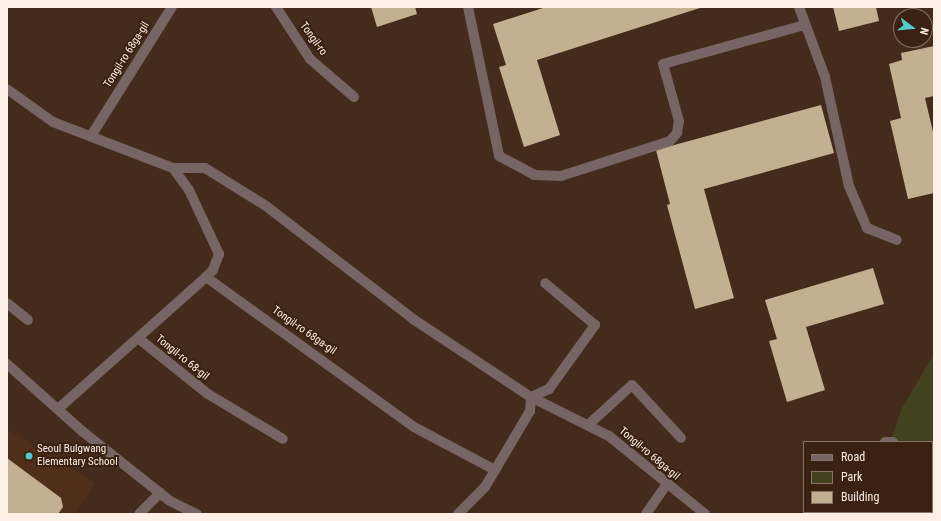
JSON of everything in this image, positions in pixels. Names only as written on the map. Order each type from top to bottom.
[{"type":"street","name":"Tongil-ro 68ga-gil","points":[[91,136],[172,7]]},
{"type":"street","name":"Tongil-ro","points":[[276,7],[310,59],[354,98]]},
{"type":"street","points":[[468,7],[499,156],[534,175],[561,176],[670,141],[677,133],[679,121],[663,64],[806,25]]},
{"type":"street","points":[[800,7],[825,77],[849,186],[867,228],[897,240]]},
{"type":"street","name":"Tongil-ro 68ga-gil","points":[[7,89],[53,122],[173,168],[205,168],[266,206],[413,319],[531,397],[609,436],[705,514]]},
{"type":"street","points":[[138,338],[213,270],[219,254],[189,190],[173,168]]},
{"type":"street","name":"Tongil-ro 68ga-gil","points":[[206,276],[414,427],[495,470]]},
{"type":"street","points":[[458,514],[485,487],[530,410],[531,397],[549,389],[595,325],[545,283]]},
{"type":"street","points":[[7,303],[28,320]]},
{"type":"street","name":"Tongil-ro 68-gil","points":[[58,409],[138,338],[208,394],[283,439]]},
{"type":"street","points":[[7,364],[58,409],[170,501],[197,514]]},
{"type":"street","points":[[588,425],[632,386],[682,438]]},
{"type":"street","points":[[646,514],[667,484]]},
{"type":"street","points":[[140,514],[160,493]]},
{"type":"shaded area","name":"Seoul Bulgwang Elementary School","points":[[7,429],[95,483],[75,514],[7,514]]},
{"type":"green space","points":[[934,354],[934,514],[859,514],[933,513],[933,441],[890,441],[902,408]]},
{"type":"building","points":[[371,7],[415,7],[417,14],[377,27]]},
{"type":"building","points":[[546,7],[703,7],[537,60],[560,135],[524,147],[499,67],[506,65],[493,24]]},
{"type":"building","points":[[833,7],[876,7],[879,21],[839,31]]},
{"type":"building","points":[[933,46],[934,96],[925,98],[934,136],[934,193],[908,199],[890,121],[901,118],[889,64],[902,60],[901,53],[925,48],[933,48]]},
{"type":"building","points":[[821,105],[834,153],[704,189],[734,298],[695,309],[667,205],[670,204],[656,150]]},
{"type":"building","points":[[873,268],[884,304],[806,327],[825,390],[787,402],[769,341],[777,339],[765,300]]},
{"type":"building","points":[[7,458],[61,498],[63,507],[58,514],[7,514]]},
{"type":"place","name":"Seoul Bulgwang Elementary School","points":[[29,456]]}]
